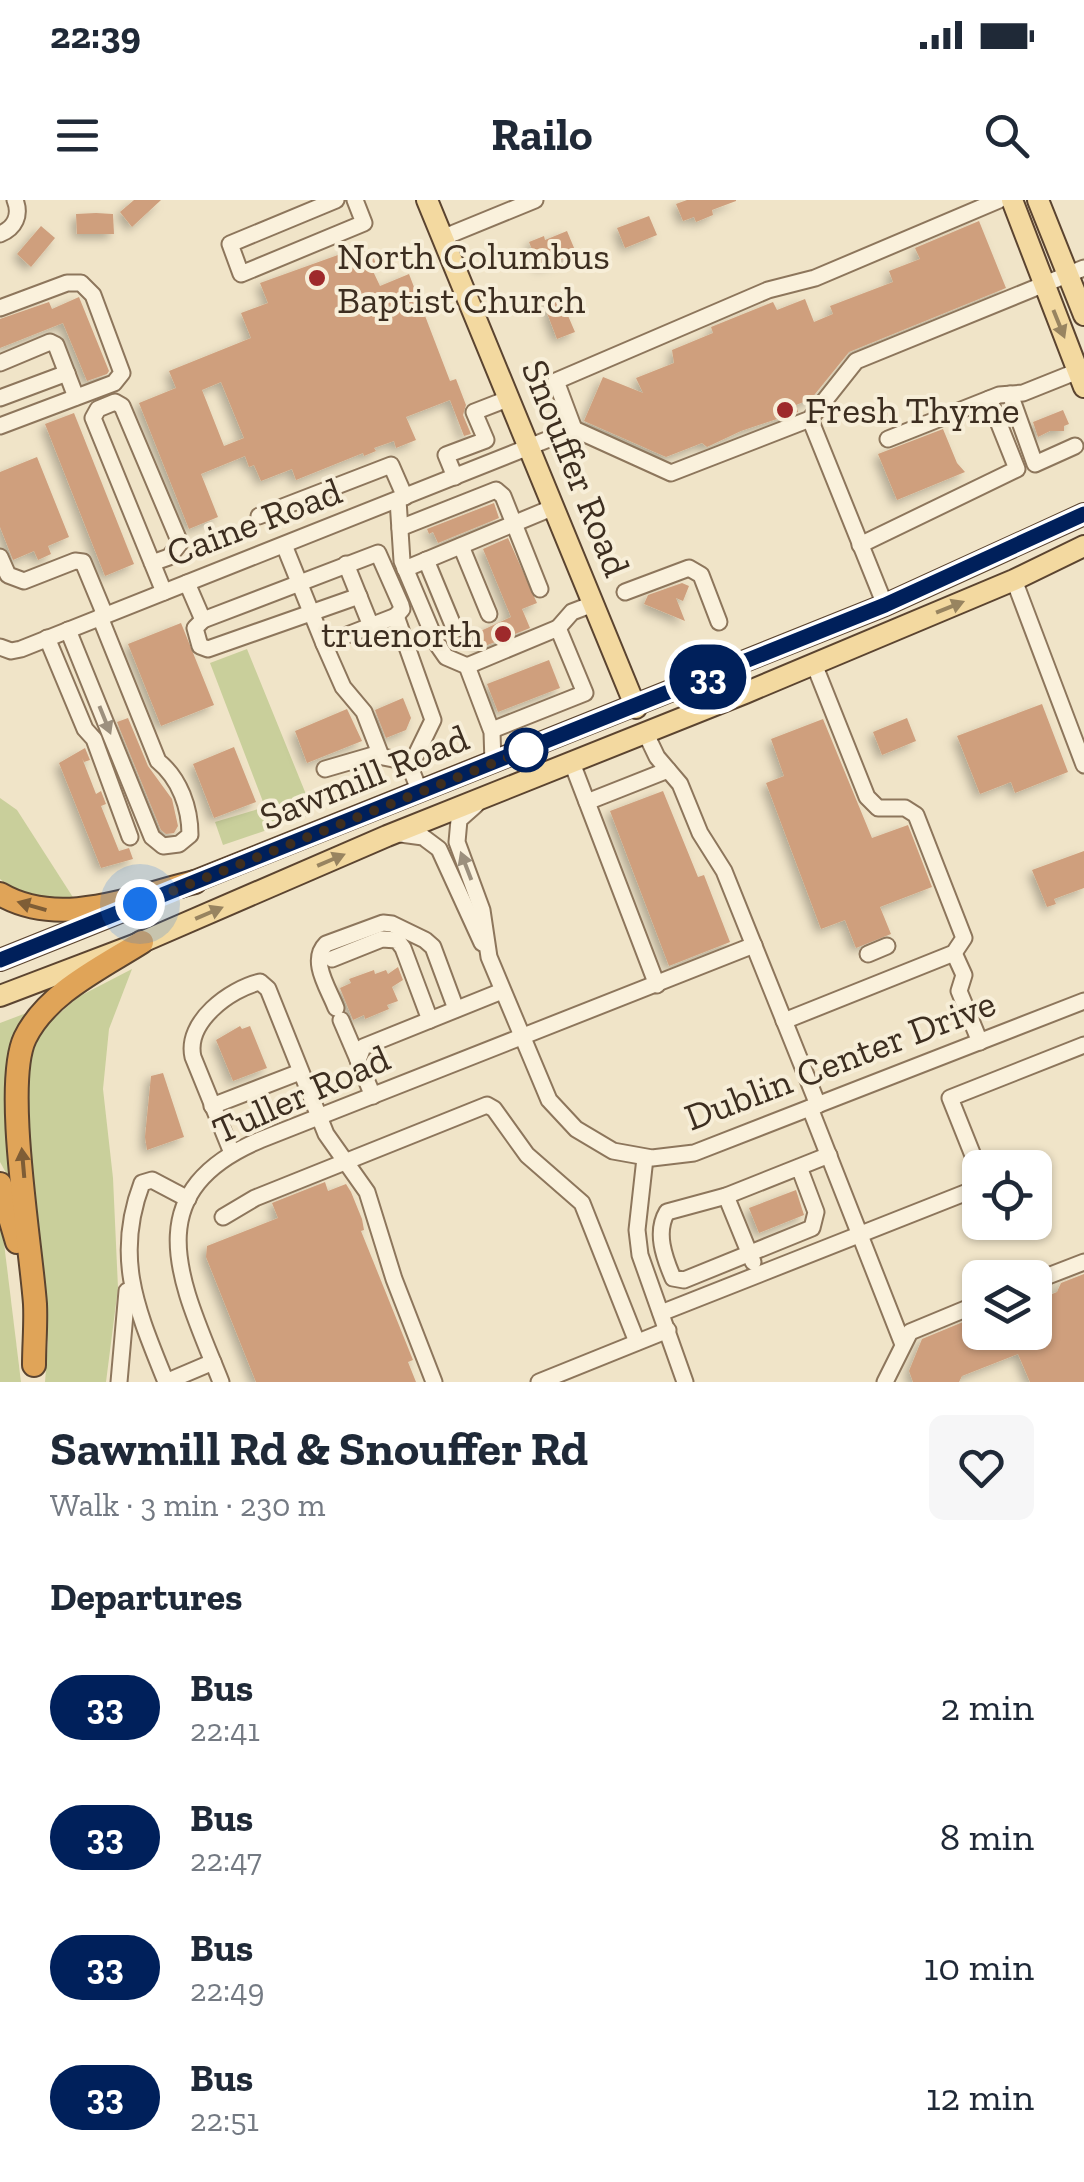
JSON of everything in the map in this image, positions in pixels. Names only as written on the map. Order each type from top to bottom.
[{"type":"highway","points":[[0,894],[27,907],[62,912],[195,882]]},
{"type":"highway","points":[[35,1374],[35,1308],[15,1081],[24,1040],[44,1012],[74,985],[142,942]]},
{"type":"highway","points":[[0,1184],[14,1226],[35,1374]]},
{"type":"main road","name":"Snouffer Road","points":[[427,200],[636,708]]},
{"type":"main road","points":[[1012,200],[1081,379]]},
{"type":"main road","points":[[1038,200],[1076,272],[1084,315]]},
{"type":"main road","name":"Sawmill Road","points":[[0,960],[636,708],[885,605],[1084,514]]},
{"type":"main road","name":"Sawmill Road","points":[[0,996],[142,942],[387,836],[646,734],[1014,580],[1084,546]]},
{"type":"main road","points":[[537,776],[622,729],[631,722],[636,708]]},
{"type":"street","points":[[0,234],[14,223],[18,209],[15,200]]},
{"type":"street","points":[[336,200],[230,244],[241,274],[364,222],[354,200]]},
{"type":"street","points":[[442,238],[535,200]]},
{"type":"street","points":[[999,200],[816,278],[768,290],[556,381],[574,429],[671,473],[810,420],[856,360],[1076,272]]},
{"type":"street","points":[[0,308],[67,282],[82,282],[93,295],[122,372],[114,383],[0,426]]},
{"type":"street","points":[[0,363],[50,342],[56,345],[76,397]]},
{"type":"street","points":[[0,398],[67,373]]},
{"type":"street","points":[[888,440],[989,399],[1081,379]]},
{"type":"street","points":[[1010,394],[1035,464],[1075,446]]},
{"type":"street","points":[[454,477],[446,455],[486,440],[474,412],[510,398]]},
{"type":"street","points":[[860,545],[1016,469],[989,399]]},
{"type":"street","points":[[152,563],[170,557],[180,543],[122,406],[114,402],[98,409],[94,418],[152,563],[164,592]]},
{"type":"street","points":[[810,420],[885,605]]},
{"type":"street","name":"Caine Road","points":[[1,648],[21,649],[574,429]]},
{"type":"street","points":[[260,516],[391,465],[402,498],[400,528],[406,569],[436,644],[446,658],[467,666],[558,628],[572,612],[593,604]]},
{"type":"street","points":[[400,528],[496,490],[503,496],[540,588]]},
{"type":"street","points":[[319,493],[332,526]]},
{"type":"street","points":[[406,569],[554,507]]},
{"type":"street","points":[[284,545],[342,688],[364,712],[381,756]]},
{"type":"street","points":[[460,546],[489,614]]},
{"type":"street","points":[[324,644],[396,616],[402,610],[378,552],[203,620],[195,628],[200,646],[208,649],[359,596]]},
{"type":"street","points":[[0,557],[8,575],[24,581],[75,561],[82,562],[158,761],[173,774],[190,818],[190,835],[179,844],[163,846],[152,838],[68,630]]},
{"type":"street","points":[[426,560],[455,630]]},
{"type":"street","points":[[346,564],[371,626]]},
{"type":"street","points":[[625,592],[689,568],[700,575],[719,622]]},
{"type":"street","points":[[1014,580],[1084,765]]},
{"type":"street","points":[[188,583],[203,620]]},
{"type":"street","points":[[325,769],[373,755],[408,762],[415,757],[433,720],[396,616]]},
{"type":"street","points":[[558,628],[595,724]]},
{"type":"street","points":[[47,638],[85,728],[94,739],[130,837]]},
{"type":"street","points":[[784,1021],[954,953],[963,944],[964,931],[918,817],[904,808],[878,808],[866,797],[814,664]]},
{"type":"street","points":[[467,666],[492,730],[493,763]]},
{"type":"street","points":[[492,730],[584,693]]},
{"type":"street","points":[[646,734],[655,754],[680,784],[703,838],[724,871],[784,1021],[828,1155],[902,1342]]},
{"type":"street","points":[[408,762],[420,792]]},
{"type":"street","points":[[572,763],[657,985]]},
{"type":"street","points":[[586,802],[668,770]]},
{"type":"street","name":"Dublin Center Drive","points":[[489,957],[482,910],[455,832],[462,816],[497,793]]},
{"type":"street","name":"Dublin Center Drive","points":[[387,836],[416,834],[438,848],[544,1090],[569,1123],[606,1148],[645,1158],[694,1153],[1084,1001]]},
{"type":"street","points":[[373,1096],[318,962],[322,947],[372,926],[392,924],[430,1020]]},
{"type":"street","points":[[332,959],[397,933],[432,947],[456,1009]]},
{"type":"street","name":"Tuller Road","points":[[221,1382],[183,1286],[177,1238],[188,1199],[204,1176],[232,1153],[754,945]]},
{"type":"street","points":[[868,954],[887,946]]},
{"type":"street","points":[[954,953],[964,975],[959,990],[980,1042]]},
{"type":"street","points":[[232,1153],[192,1053],[192,1037],[220,1004],[256,983],[267,988],[329,1139],[370,1200],[394,1279],[434,1382]]},
{"type":"street","points":[[359,1062],[363,1047],[502,991]]},
{"type":"street","points":[[971,1150],[950,1098],[1084,1046]]},
{"type":"street","points":[[212,1106],[300,1072]]},
{"type":"street","points":[[223,1217],[254,1198],[480,1106],[491,1106],[527,1155],[582,1204],[637,1342]]},
{"type":"street","points":[[798,1167],[816,1212],[815,1224],[808,1231],[680,1281],[672,1275],[662,1251],[665,1213],[726,1196],[798,1167],[828,1155]]},
{"type":"street","points":[[645,1158],[637,1230],[640,1257],[685,1382]]},
{"type":"street","points":[[119,1382],[131,1222],[143,1182],[152,1180],[188,1199]]},
{"type":"street","points":[[661,1313],[962,1194]]},
{"type":"street","points":[[726,1196],[758,1275]]},
{"type":"street","points":[[640,1257],[662,1251]]},
{"type":"street","points":[[1052,1274],[1084,1262]]},
{"type":"street","points":[[128,1270],[136,1304],[166,1382],[213,1362]]},
{"type":"street","points":[[885,1382],[902,1342],[918,1328],[962,1310]]},
{"type":"street","points":[[539,1382],[668,1330]]},
{"type":"green space","points":[[247,649],[314,814],[223,845],[215,822],[265,807],[210,663]]},
{"type":"green space","points":[[0,798],[17,810],[76,902],[36,898],[0,879]]},
{"type":"green space","points":[[132,969],[109,1029],[103,1089],[113,1178],[118,1288],[106,1382],[45,1382],[48,1342],[26,1102],[31,1052],[48,1018],[51,1021],[78,997]]},
{"type":"green space","points":[[37,1009],[10,1180],[0,1162],[0,1023]]},
{"type":"green space","points":[[0,1222],[4,1243],[21,1382],[0,1382]]},
{"type":"building","points":[[134,200],[161,200],[132,227],[120,212]]},
{"type":"building","points":[[687,200],[736,201],[712,210],[713,215],[696,222],[694,217],[683,221],[676,204]]},
{"type":"building","points":[[76,214],[113,214],[114,234],[77,234]]},
{"type":"building","points":[[649,216],[657,235],[625,248],[617,228]]},
{"type":"building","points":[[979,221],[1006,288],[849,352],[811,399],[796,405],[798,412],[707,447],[702,443],[666,457],[584,421],[603,377],[643,393],[636,378],[674,363],[672,350],[713,333],[711,327],[773,302],[777,310],[805,299],[814,322],[833,314],[830,306],[893,282],[889,271],[920,259],[915,248]]},
{"type":"building","points":[[41,226],[55,238],[31,267],[17,254]]},
{"type":"building","points":[[567,231],[577,255],[539,267],[529,242]]},
{"type":"building","points":[[363,246],[366,253],[371,251],[376,264],[371,267],[380,286],[409,274],[450,381],[456,379],[471,434],[464,436],[450,400],[406,417],[416,440],[396,448],[394,441],[296,480],[292,469],[261,481],[245,456],[201,474],[218,517],[189,529],[139,403],[176,388],[169,371],[251,338],[241,313],[268,303],[260,283]],"holes":[[[221,382],[244,438],[224,446],[202,390]]]},
{"type":"building","points":[[560,295],[562,300],[567,299],[571,309],[566,311],[575,332],[557,339],[546,300]]},
{"type":"building","points":[[79,297],[107,374],[87,381],[63,323],[0,348],[0,319],[49,302],[52,309]]},
{"type":"building","points":[[1063,410],[1069,424],[1064,431],[1050,431],[1038,437],[1033,422]]},
{"type":"building","points":[[74,413],[134,564],[105,576],[45,424]]},
{"type":"building","points":[[943,429],[957,463],[965,472],[897,500],[878,454]]},
{"type":"building","points":[[37,457],[69,537],[48,546],[51,554],[38,560],[34,551],[13,560],[0,527],[0,472]]},
{"type":"building","points":[[494,503],[499,518],[438,543],[433,532],[429,534],[427,529]]},
{"type":"building","points":[[508,538],[537,603],[522,609],[530,628],[480,648],[474,634],[511,617],[483,549]]},
{"type":"building","points":[[682,583],[689,586],[683,601],[676,598],[685,621],[644,604],[648,595]]},
{"type":"building","points":[[181,623],[214,705],[161,726],[128,644]]},
{"type":"building","points":[[549,660],[560,688],[498,712],[487,684]]},
{"type":"building","points":[[403,698],[411,718],[406,730],[386,738],[375,710]]},
{"type":"building","points":[[1042,704],[1068,772],[1015,793],[1011,782],[980,794],[957,736]]},
{"type":"building","points":[[347,709],[362,741],[307,763],[295,731]]},
{"type":"building","points":[[128,718],[148,766],[172,799],[178,826],[174,833],[161,830],[117,722]]},
{"type":"building","points":[[907,718],[916,741],[882,755],[873,732]]},
{"type":"building","points":[[823,719],[872,838],[908,825],[932,887],[880,907],[891,934],[856,948],[845,920],[821,929],[766,783],[784,776],[771,739]]},
{"type":"building","points":[[234,747],[256,802],[214,818],[193,764]]},
{"type":"building","points":[[85,748],[90,760],[84,762],[82,758],[96,794],[101,791],[106,804],[101,806],[119,851],[129,848],[133,859],[101,868],[59,763]]},
{"type":"building","points":[[663,791],[698,877],[704,875],[730,942],[669,966],[610,811]]},
{"type":"building","points":[[1084,851],[1084,888],[1054,899],[1056,904],[1047,907],[1032,870]]},
{"type":"building","points":[[398,967],[403,980],[392,987],[398,1001],[387,1005],[389,1009],[353,1020],[340,988],[351,983],[349,979],[374,970],[375,974],[386,970],[388,974]]},
{"type":"building","points":[[240,1026],[250,1026],[267,1068],[233,1081],[216,1040]]},
{"type":"building","points":[[163,1073],[184,1137],[147,1150],[151,1076]]},
{"type":"building","points":[[325,1182],[328,1191],[346,1184],[351,1192],[362,1219],[361,1231],[413,1360],[408,1362],[416,1382],[256,1382],[206,1257],[207,1246],[278,1218],[272,1203]]},
{"type":"building","points":[[796,1190],[804,1215],[759,1233],[749,1208]]},
{"type":"building","points":[[1084,1274],[1084,1382],[1030,1382],[1018,1354],[962,1376],[959,1382],[913,1382],[909,1371],[922,1339],[962,1322],[962,1350],[1052,1350],[1052,1294],[1061,1283]]},
{"type":"bus line","name":"33","points":[[0,960],[636,708],[885,605],[1084,514]]},
{"type":"place","name":"North Columbus Baptist Church","points":[[317,278]]},
{"type":"place","name":"Fresh Thyme","points":[[785,410]]},
{"type":"place","name":"truenorth","points":[[503,634]]},
{"type":"route","points":[[140,904],[526,750]]}]
